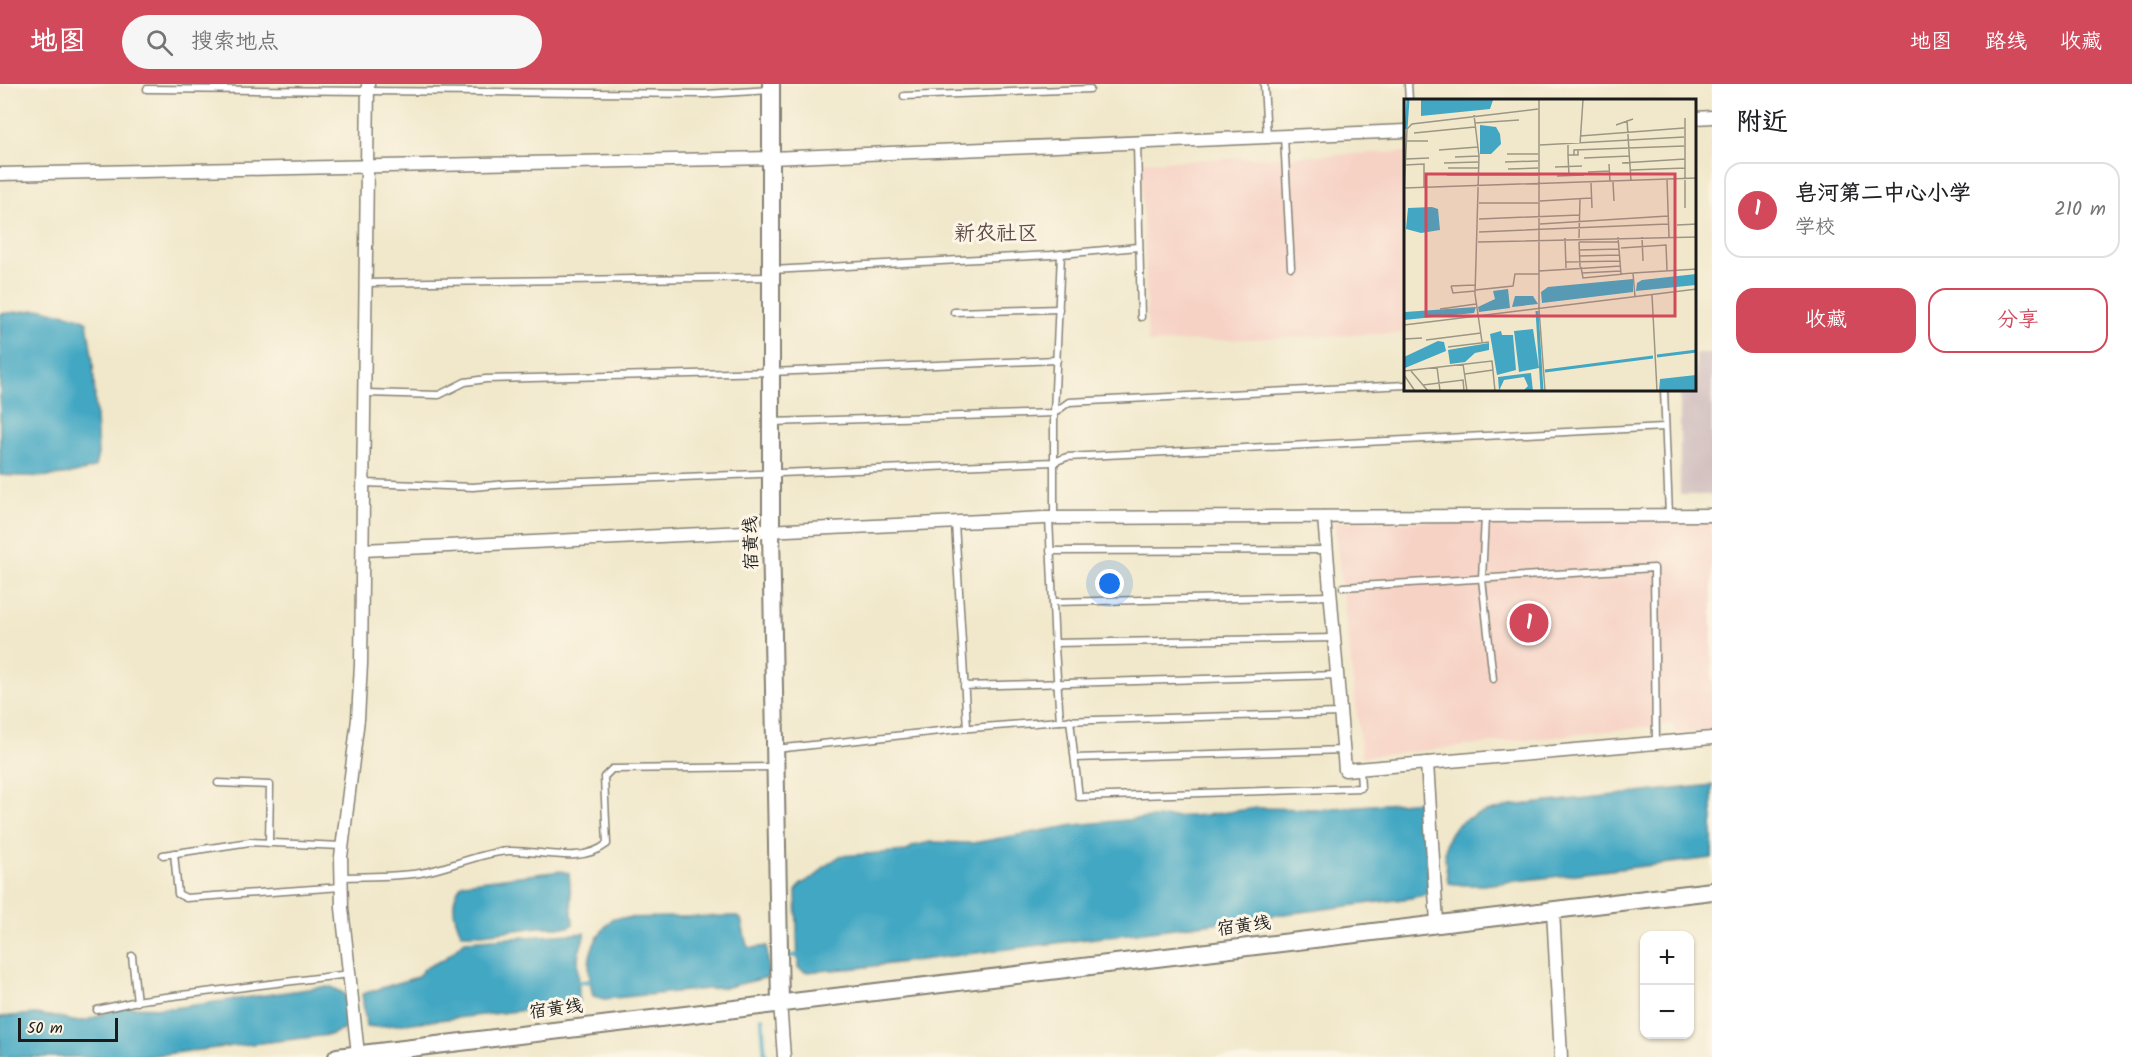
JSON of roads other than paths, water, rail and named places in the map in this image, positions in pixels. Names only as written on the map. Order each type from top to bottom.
[{"type":"main road","name":"宿黄线","points":[[771,87],[771,532],[780,1002]]},
{"type":"main road","name":"宿黄线","points":[[337,1057],[1712,891]]},
{"type":"street","points":[[358,1056],[341,882],[342,846],[358,718],[361,664],[368,88]]},
{"type":"street","points":[[1697,118],[1712,117]]},
{"type":"street","points":[[0,174],[771,158],[1404,131]]},
{"type":"street","points":[[363,550],[1052,518],[1712,515]]},
{"type":"street","points":[[1324,517],[1345,770],[1712,738]]},
{"type":"street","points":[[1427,763],[1437,923]]},
{"type":"street","points":[[1553,910],[1561,1057]]},
{"type":"street","points":[[780,1002],[784,1057]]},
{"type":"lane","points":[[987,84],[987,94]]},
{"type":"lane","points":[[1264,84],[1267,137]]},
{"type":"lane","points":[[1408,84],[1409,99]]},
{"type":"lane","points":[[147,89],[368,88],[705,94],[771,87]]},
{"type":"lane","points":[[904,96],[1090,89]]},
{"type":"lane","points":[[1284,136],[1291,267]]},
{"type":"lane","points":[[1137,142],[1141,317]]},
{"type":"lane","points":[[366,284],[771,274],[1061,255],[1138,247]]},
{"type":"lane","points":[[1060,721],[1050,551],[1061,255]]},
{"type":"lane","points":[[954,312],[1059,309]]},
{"type":"lane","points":[[365,393],[439,395],[465,382],[486,379],[771,372],[1057,360]]},
{"type":"lane","points":[[771,422],[1054,413],[1069,402],[1404,385]]},
{"type":"lane","points":[[1664,392],[1669,515]]},
{"type":"lane","points":[[364,483],[473,487],[771,475],[1054,462],[1067,457],[1664,427]]},
{"type":"lane","points":[[1485,516],[1482,579],[1493,679]]},
{"type":"lane","points":[[955,523],[967,728]]},
{"type":"lane","points":[[1050,551],[1327,550]]},
{"type":"lane","points":[[1343,587],[1654,568],[1656,743]]},
{"type":"lane","points":[[1053,602],[1331,596]]},
{"type":"lane","points":[[1054,643],[1334,638]]},
{"type":"lane","points":[[964,686],[1337,675]]},
{"type":"lane","points":[[775,749],[967,728],[1070,720],[1340,713]]},
{"type":"lane","points":[[1070,720],[1079,797],[1361,788],[1360,769]]},
{"type":"lane","points":[[1075,758],[1344,750]]},
{"type":"lane","points":[[174,853],[178,894],[186,898],[419,873],[483,855],[509,851],[580,855],[598,851],[607,844],[604,777],[612,769],[776,767]]},
{"type":"lane","points":[[218,783],[270,785],[269,843]]},
{"type":"lane","points":[[163,855],[250,842],[342,846]]},
{"type":"lane","points":[[132,956],[137,1002]]},
{"type":"lane","points":[[97,1010],[137,1002],[349,974]]},
{"type":"water","points":[[44,309],[72,315],[87,322],[93,362],[98,454],[95,467],[72,474],[36,477],[0,475],[0,314]]},
{"type":"water","points":[[1712,785],[1712,858],[1483,885],[1448,883],[1445,854],[1449,835],[1462,821],[1481,813],[1510,806]]},
{"type":"water","points":[[1423,801],[1429,888],[1427,894],[1411,898],[858,968],[805,972],[798,968],[796,891],[801,884],[817,875],[825,866],[840,856],[907,851],[913,846],[930,842],[973,843],[1075,825],[1136,819],[1206,815],[1257,808],[1320,809]]},
{"type":"water","points":[[561,871],[569,873],[573,924],[569,927],[540,927],[462,934],[456,921],[454,901],[463,883]]},
{"type":"water","points":[[735,916],[741,919],[747,946],[752,948],[767,946],[769,977],[728,987],[604,999],[593,996],[589,973],[591,954],[598,936],[613,918]]},
{"type":"water","points":[[585,933],[578,956],[579,1001],[571,1005],[377,1027],[366,1026],[362,994],[417,977],[425,968],[444,959],[465,941]]},
{"type":"water","points":[[332,987],[345,994],[348,1025],[343,1030],[329,1035],[139,1057],[0,1057],[0,1017],[35,1014],[71,1021],[85,1021],[121,1007],[173,1008]]},
{"type":"waterway","points":[[791,956],[803,955]]},
{"type":"waterway","points":[[573,983],[593,981]]},
{"type":"waterway","points":[[762,1018],[765,1057]]},
{"type":"place","name":"皂河第二中心小学","points":[[1529,623]]},
{"type":"district","name":"新农社区","points":[[996,234]]}]
